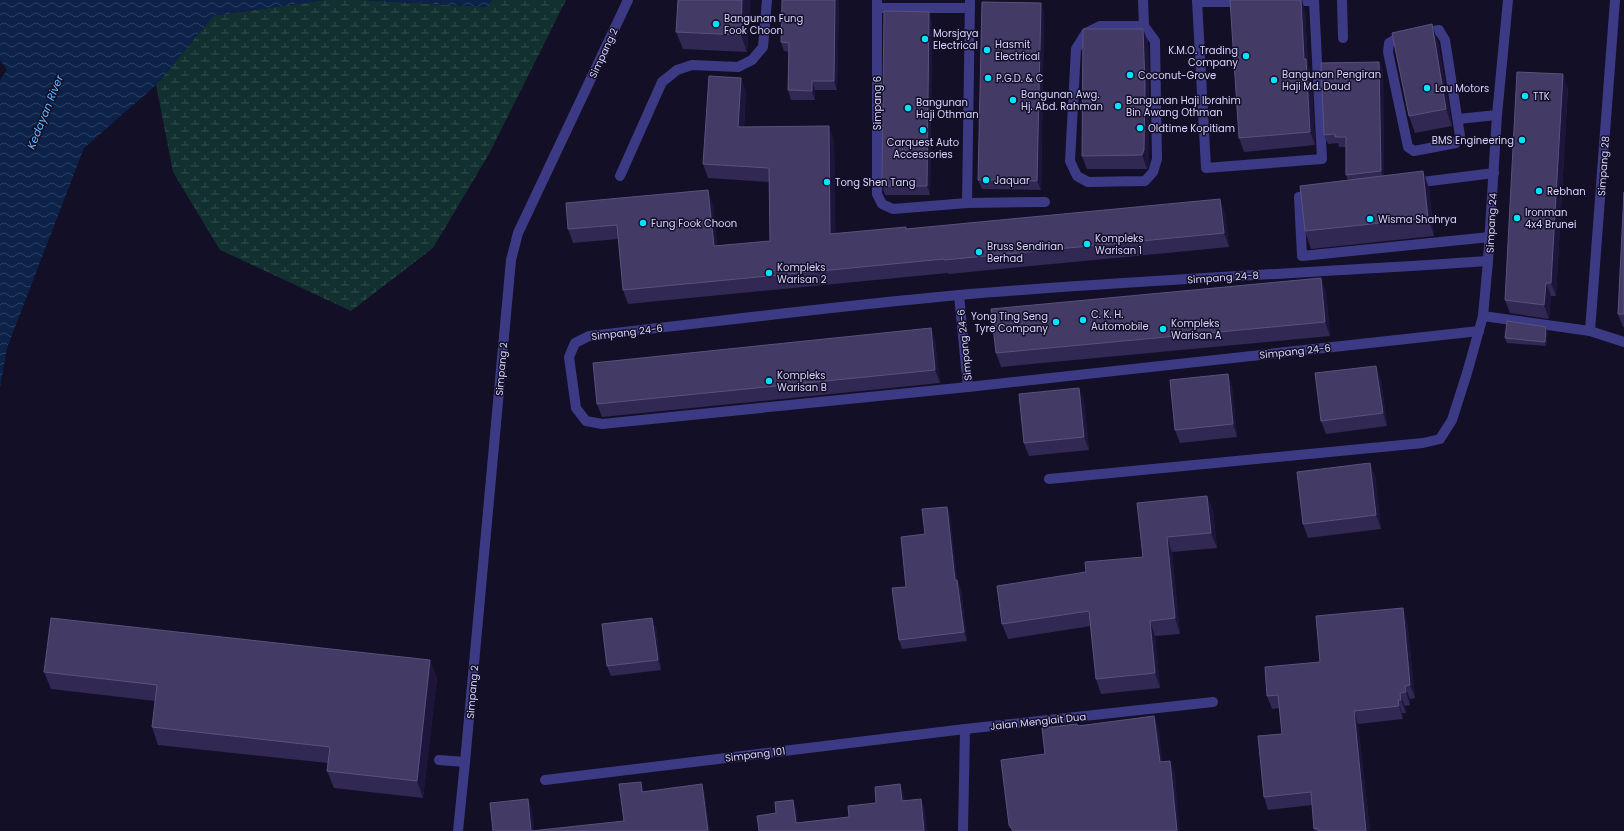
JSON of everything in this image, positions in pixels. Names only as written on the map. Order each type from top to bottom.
[{"type":"street","name":"Simpang 2","points":[[458,831],[511,260],[518,233],[628,0]]},
{"type":"street","points":[[620,176],[662,82],[677,70],[692,65],[738,67],[752,60],[763,47],[767,0]]},
{"type":"street","points":[[1143,0],[1144,26],[1155,41],[1157,159],[1153,172],[1145,181],[1088,182],[1077,176],[1070,161],[1076,49],[1086,33],[1100,26],[1144,26]]},
{"type":"street","points":[[1342,0],[1343,38]]},
{"type":"street","name":"Simpang 24","points":[[1049,479],[1423,442],[1440,438],[1452,420],[1468,373],[1483,316],[1490,237],[1497,115],[1508,0]]},
{"type":"street","name":"Simpang 28","points":[[1590,332],[1615,0]]},
{"type":"street","points":[[1252,1],[1197,1],[1206,168],[1322,159],[1314,1],[1275,1]]},
{"type":"street","points":[[877,4],[970,4],[967,204],[1045,202]]},
{"type":"street","name":"Simpang 6","points":[[877,4],[877,194],[882,204],[893,209],[967,204]]},
{"type":"street","points":[[1439,30],[1445,40],[1458,119],[1460,136],[1456,143],[1414,151],[1408,147],[1388,52],[1389,43],[1399,37],[1439,30]]},
{"type":"street","points":[[1458,119],[1497,115]]},
{"type":"street","points":[[1400,184],[1494,173]]},
{"type":"street","points":[[1323,194],[1299,197],[1302,256],[1490,237]]},
{"type":"street","name":"Simpang 24-8","points":[[959,295],[1239,275],[1346,271],[1488,261]]},
{"type":"street","name":"Simpang 24-6","points":[[968,387],[959,295],[590,336],[574,343],[569,357],[576,408],[586,421],[602,424],[968,387],[1478,331]]},
{"type":"street","points":[[1483,316],[1590,332],[1624,342]]},
{"type":"street","name":"Jalan Menglait Dua","points":[[965,728],[1213,702]]},
{"type":"street","points":[[963,831],[965,728]]},
{"type":"street","name":"Simpang 101","points":[[544,780],[965,728]]},
{"type":"street","points":[[439,760],[465,762]]},
{"type":"green space","points":[[324,0],[364,0],[486,7],[492,0],[566,0],[489,154],[433,248],[351,311],[220,250],[173,172],[156,85],[213,16]]},
{"type":"water","name":"Kedayan River","points":[[0,0],[324,0],[213,16],[156,85],[84,148],[7,348],[0,387],[0,80],[7,70],[0,60]]},
{"type":"water","points":[[364,0],[492,0],[486,7]]},
{"type":"building","points":[[678,0],[742,0],[741,35],[676,32]]},
{"type":"building","points":[[782,0],[835,0],[834,81],[812,81],[812,91],[788,90],[789,43],[781,42]]},
{"type":"building","name":"Bangunan Pengiran Haji Md. Daud","points":[[1230,0],[1301,0],[1310,132],[1239,138]]},
{"type":"building","name":"Bangunan Awg. Hj. Abd. Rahman","points":[[982,2],[1041,3],[1037,181],[978,180]]},
{"type":"building","name":"Bangunan Haji Othman","points":[[884,11],[929,12],[927,186],[882,186]]},
{"type":"building","name":"Lau Motors","points":[[1432,24],[1446,109],[1409,116],[1392,33]]},
{"type":"building","name":"Bangunan Haji Ibrahim Bin Awang Othman","points":[[1083,29],[1143,29],[1145,86],[1144,150],[1142,155],[1082,156]]},
{"type":"building","points":[[1379,62],[1381,171],[1346,175],[1346,137],[1335,137],[1335,134],[1324,135],[1321,63]]},
{"type":"building","name":"Rebhan","points":[[1517,72],[1563,74],[1551,283],[1546,283],[1544,305],[1505,300]]},
{"type":"building","points":[[709,76],[741,78],[738,127],[829,126],[830,234],[906,227],[906,229],[1220,199],[1224,233],[623,290],[617,225],[568,229],[566,203],[708,190],[714,246],[770,241],[769,168],[703,164]]},
{"type":"building","points":[[1423,171],[1428,218],[1305,231],[1300,186]]},
{"type":"building","points":[[1624,192],[1624,314],[1618,314]]},
{"type":"building","name":"Kompleks Warisan A","points":[[1321,278],[1325,322],[996,353],[991,309]]},
{"type":"building","points":[[1507,321],[1546,327],[1545,342],[1505,338]]},
{"type":"building","name":"Kompleks Warisan B","points":[[931,328],[935,370],[597,404],[593,363]]},
{"type":"building","points":[[1376,366],[1383,413],[1321,421],[1315,373]]},
{"type":"building","points":[[1228,374],[1233,424],[1175,430],[1170,380]]},
{"type":"building","points":[[1079,388],[1084,437],[1024,443],[1019,394]]},
{"type":"building","points":[[1370,463],[1376,515],[1303,524],[1297,472]]},
{"type":"building","points":[[1207,496],[1211,533],[1167,537],[1175,618],[1150,621],[1155,673],[1096,679],[1089,611],[1002,624],[997,586],[1086,572],[1085,562],[1143,557],[1137,503]]},
{"type":"building","points":[[947,507],[955,580],[957,580],[964,632],[899,640],[892,588],[906,587],[901,537],[925,534],[922,509]]},
{"type":"building","points":[[1403,608],[1410,685],[1405,686],[1406,692],[1400,693],[1401,700],[1398,700],[1399,706],[1354,711],[1366,831],[1318,831],[1318,828],[1314,829],[1311,792],[1264,797],[1258,736],[1282,734],[1278,695],[1267,696],[1265,667],[1320,662],[1316,616]]},
{"type":"building","points":[[51,618],[430,660],[417,781],[327,771],[330,747],[152,727],[157,685],[44,672]]},
{"type":"building","points":[[652,618],[658,660],[607,666],[602,624]]},
{"type":"building","points":[[1154,716],[1160,762],[1170,761],[1177,831],[1013,831],[1009,825],[1001,760],[1045,754],[1042,728],[1077,724],[1078,726]]},
{"type":"building","points":[[641,782],[642,792],[702,784],[708,831],[531,831],[624,821],[619,784]]},
{"type":"building","points":[[900,784],[902,801],[921,799],[924,831],[759,831],[757,816],[776,813],[775,802],[793,800],[796,823],[849,817],[848,806],[876,803],[875,787]]},
{"type":"building","points":[[528,799],[531,831],[493,831],[490,803]]},
{"type":"place","name":"Bangunan Fung Fook Choon","points":[[716,24]]},
{"type":"place","name":"Morsjaya Electrical","points":[[925,39]]},
{"type":"place","name":"Hasmit Electrical","points":[[987,50]]},
{"type":"place","name":"K.M.O. Trading Company","points":[[1246,56]]},
{"type":"place","name":"Coconut-Grove","points":[[1130,75]]},
{"type":"place","name":"P.G.D. & C","points":[[988,78]]},
{"type":"place","name":"Bangunan Pengiran Haji Md. Daud","points":[[1274,80]]},
{"type":"place","name":"Lau Motors","points":[[1427,88]]},
{"type":"place","name":"TTK","points":[[1525,96]]},
{"type":"place","name":"Bangunan Awg. Hj. Abd. Rahman","points":[[1013,100]]},
{"type":"place","name":"Bangunan Haji Ibrahim Bin Awang Othman","points":[[1118,106]]},
{"type":"place","name":"Bangunan Haji Othman","points":[[908,108]]},
{"type":"place","name":"Oldtime Kopitiam","points":[[1140,128]]},
{"type":"place","name":"Carquest Auto Accessories","points":[[923,130]]},
{"type":"place","name":"BMS Engineering","points":[[1522,140]]},
{"type":"place","name":"Jaquar","points":[[986,180]]},
{"type":"place","name":"Tong Shen Tang","points":[[827,182]]},
{"type":"place","name":"Rebhan","points":[[1539,191]]},
{"type":"place","name":"Ironman 4x4 Brunei","points":[[1517,218]]},
{"type":"place","name":"Wisma Shahrya","points":[[1370,219]]},
{"type":"place","name":"Fung Fook Choon","points":[[643,223]]},
{"type":"place","name":"Kompleks Warisan 1","points":[[1087,244]]},
{"type":"place","name":"Bruss Sendirian Berhad","points":[[979,252]]},
{"type":"place","name":"Kompleks Warisan 2","points":[[769,273]]},
{"type":"place","name":"C. K. H. Automobile","points":[[1083,320]]},
{"type":"place","name":"Yong Ting Seng Tyre Company","points":[[1056,322]]},
{"type":"place","name":"Kompleks Warisan A","points":[[1163,329]]},
{"type":"place","name":"Kompleks Warisan B","points":[[769,381]]}]
